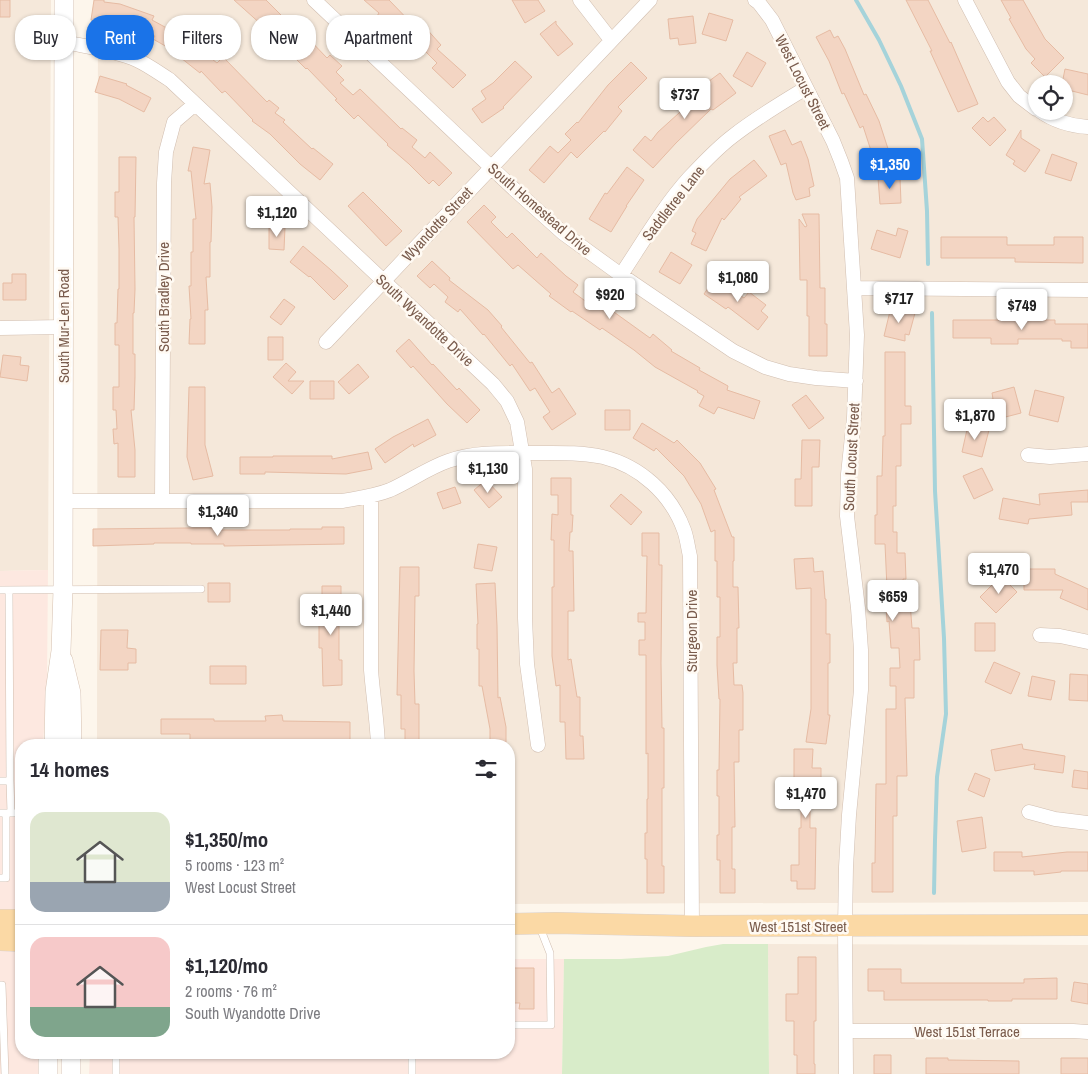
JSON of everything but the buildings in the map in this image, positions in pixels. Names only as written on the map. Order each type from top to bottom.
[{"type":"main road","name":"South Mur-Len Road","points":[[64,0],[64,15]]},
{"type":"main road","name":"South Mur-Len Road","points":[[54,739],[55,692],[62,652],[63,589],[64,60]]},
{"type":"main road","name":"South Mur-Len Road","points":[[62,652],[71,693],[72,739]]},
{"type":"main road","points":[[0,920],[15,920]]},
{"type":"main road","name":"West 151st Street","points":[[515,924],[692,926],[1088,925]]},
{"type":"main road","points":[[0,940],[15,941]]},
{"type":"main road","points":[[71,1059],[71,1074]]},
{"type":"street","name":"South Homestead Drive","points":[[314,0],[563,233],[621,275],[733,351],[765,367],[789,374],[856,381]]},
{"type":"street","points":[[580,0],[611,40]]},
{"type":"street","points":[[491,167],[650,0]]},
{"type":"street","name":"West Locust Street","points":[[755,0],[772,20],[842,161],[846,178],[854,288]]},
{"type":"street","points":[[965,0],[1008,82],[1019,96],[1028,103]]},
{"type":"street","name":"South Wyandotte Drive","points":[[76,45],[137,60],[170,80],[493,384],[507,401],[517,422],[525,469],[525,618],[527,655],[538,745]]},
{"type":"street","name":"Saddletree Lane","points":[[621,275],[665,208],[688,179],[732,137],[759,117],[806,88]]},
{"type":"street","name":"South Bradley Drive","points":[[162,501],[164,193],[166,152],[174,122],[196,104]]},
{"type":"street","points":[[1056,120],[1088,127]]},
{"type":"street","name":"Wyandotte Street","points":[[326,342],[491,167]]},
{"type":"street","points":[[854,288],[1088,290]]},
{"type":"street","name":"South Locust Street","points":[[846,1074],[845,926],[848,815],[861,690],[858,608],[848,516],[848,474],[856,381],[857,335],[854,288]]},
{"type":"street","points":[[0,328],[64,327]]},
{"type":"street","name":"Sturgeon Drive","points":[[63,501],[342,501],[371,496],[390,490],[449,460],[490,453],[572,453],[614,460],[630,467],[650,481],[670,502],[684,531],[690,556],[692,926]]},
{"type":"street","points":[[1028,455],[1088,454]]},
{"type":"street","points":[[371,496],[371,670],[378,739]]},
{"type":"street","points":[[1040,635],[1060,636],[1088,642]]},
{"type":"street","points":[[1029,812],[1055,819],[1088,823]]},
{"type":"street","name":"West 151st Terrace","points":[[846,1031],[1073,1030],[1088,1032]]},
{"type":"lane","points":[[0,590],[201,589]]},
{"type":"lane","points":[[0,878],[6,878],[6,813],[10,781],[9,590]]},
{"type":"lane","points":[[0,612],[9,612]]},
{"type":"lane","points":[[0,781],[10,781]]},
{"type":"lane","points":[[515,1025],[551,1025],[550,953],[538,923]]},
{"type":"lane","points":[[0,985],[2,985],[5,1074]]},
{"type":"lane","points":[[116,1059],[116,1074]]},
{"type":"lane","points":[[412,1059],[412,1074]]},
{"type":"shaded area","points":[[0,0],[51,0],[51,15],[15,15],[15,60],[51,60],[48,570],[0,571]]},
{"type":"shaded area","points":[[98,0],[1088,0],[1088,902],[515,904],[515,739],[97,739],[98,60],[154,60],[154,15],[98,15]]},
{"type":"shaded area","points":[[48,570],[47,681],[43,739],[15,739],[15,910],[0,911],[0,571]]},
{"type":"shaded area","points":[[768,944],[1088,945],[1088,1074],[769,1074]]},
{"type":"shaded area","points":[[0,951],[15,951],[15,1059],[38,1059],[38,1074],[0,1074]]},
{"type":"shaded area","points":[[515,959],[564,959],[562,1074],[89,1074],[90,1059],[515,1059]]},
{"type":"green space","points":[[723,944],[768,944],[769,1074],[562,1074],[564,959],[621,959],[668,956]]},
{"type":"waterway","points":[[856,0],[879,40],[901,86],[922,139],[927,211],[928,264]]},
{"type":"waterway","points":[[932,313],[935,491],[944,638],[946,714],[937,777],[934,893]]}]
